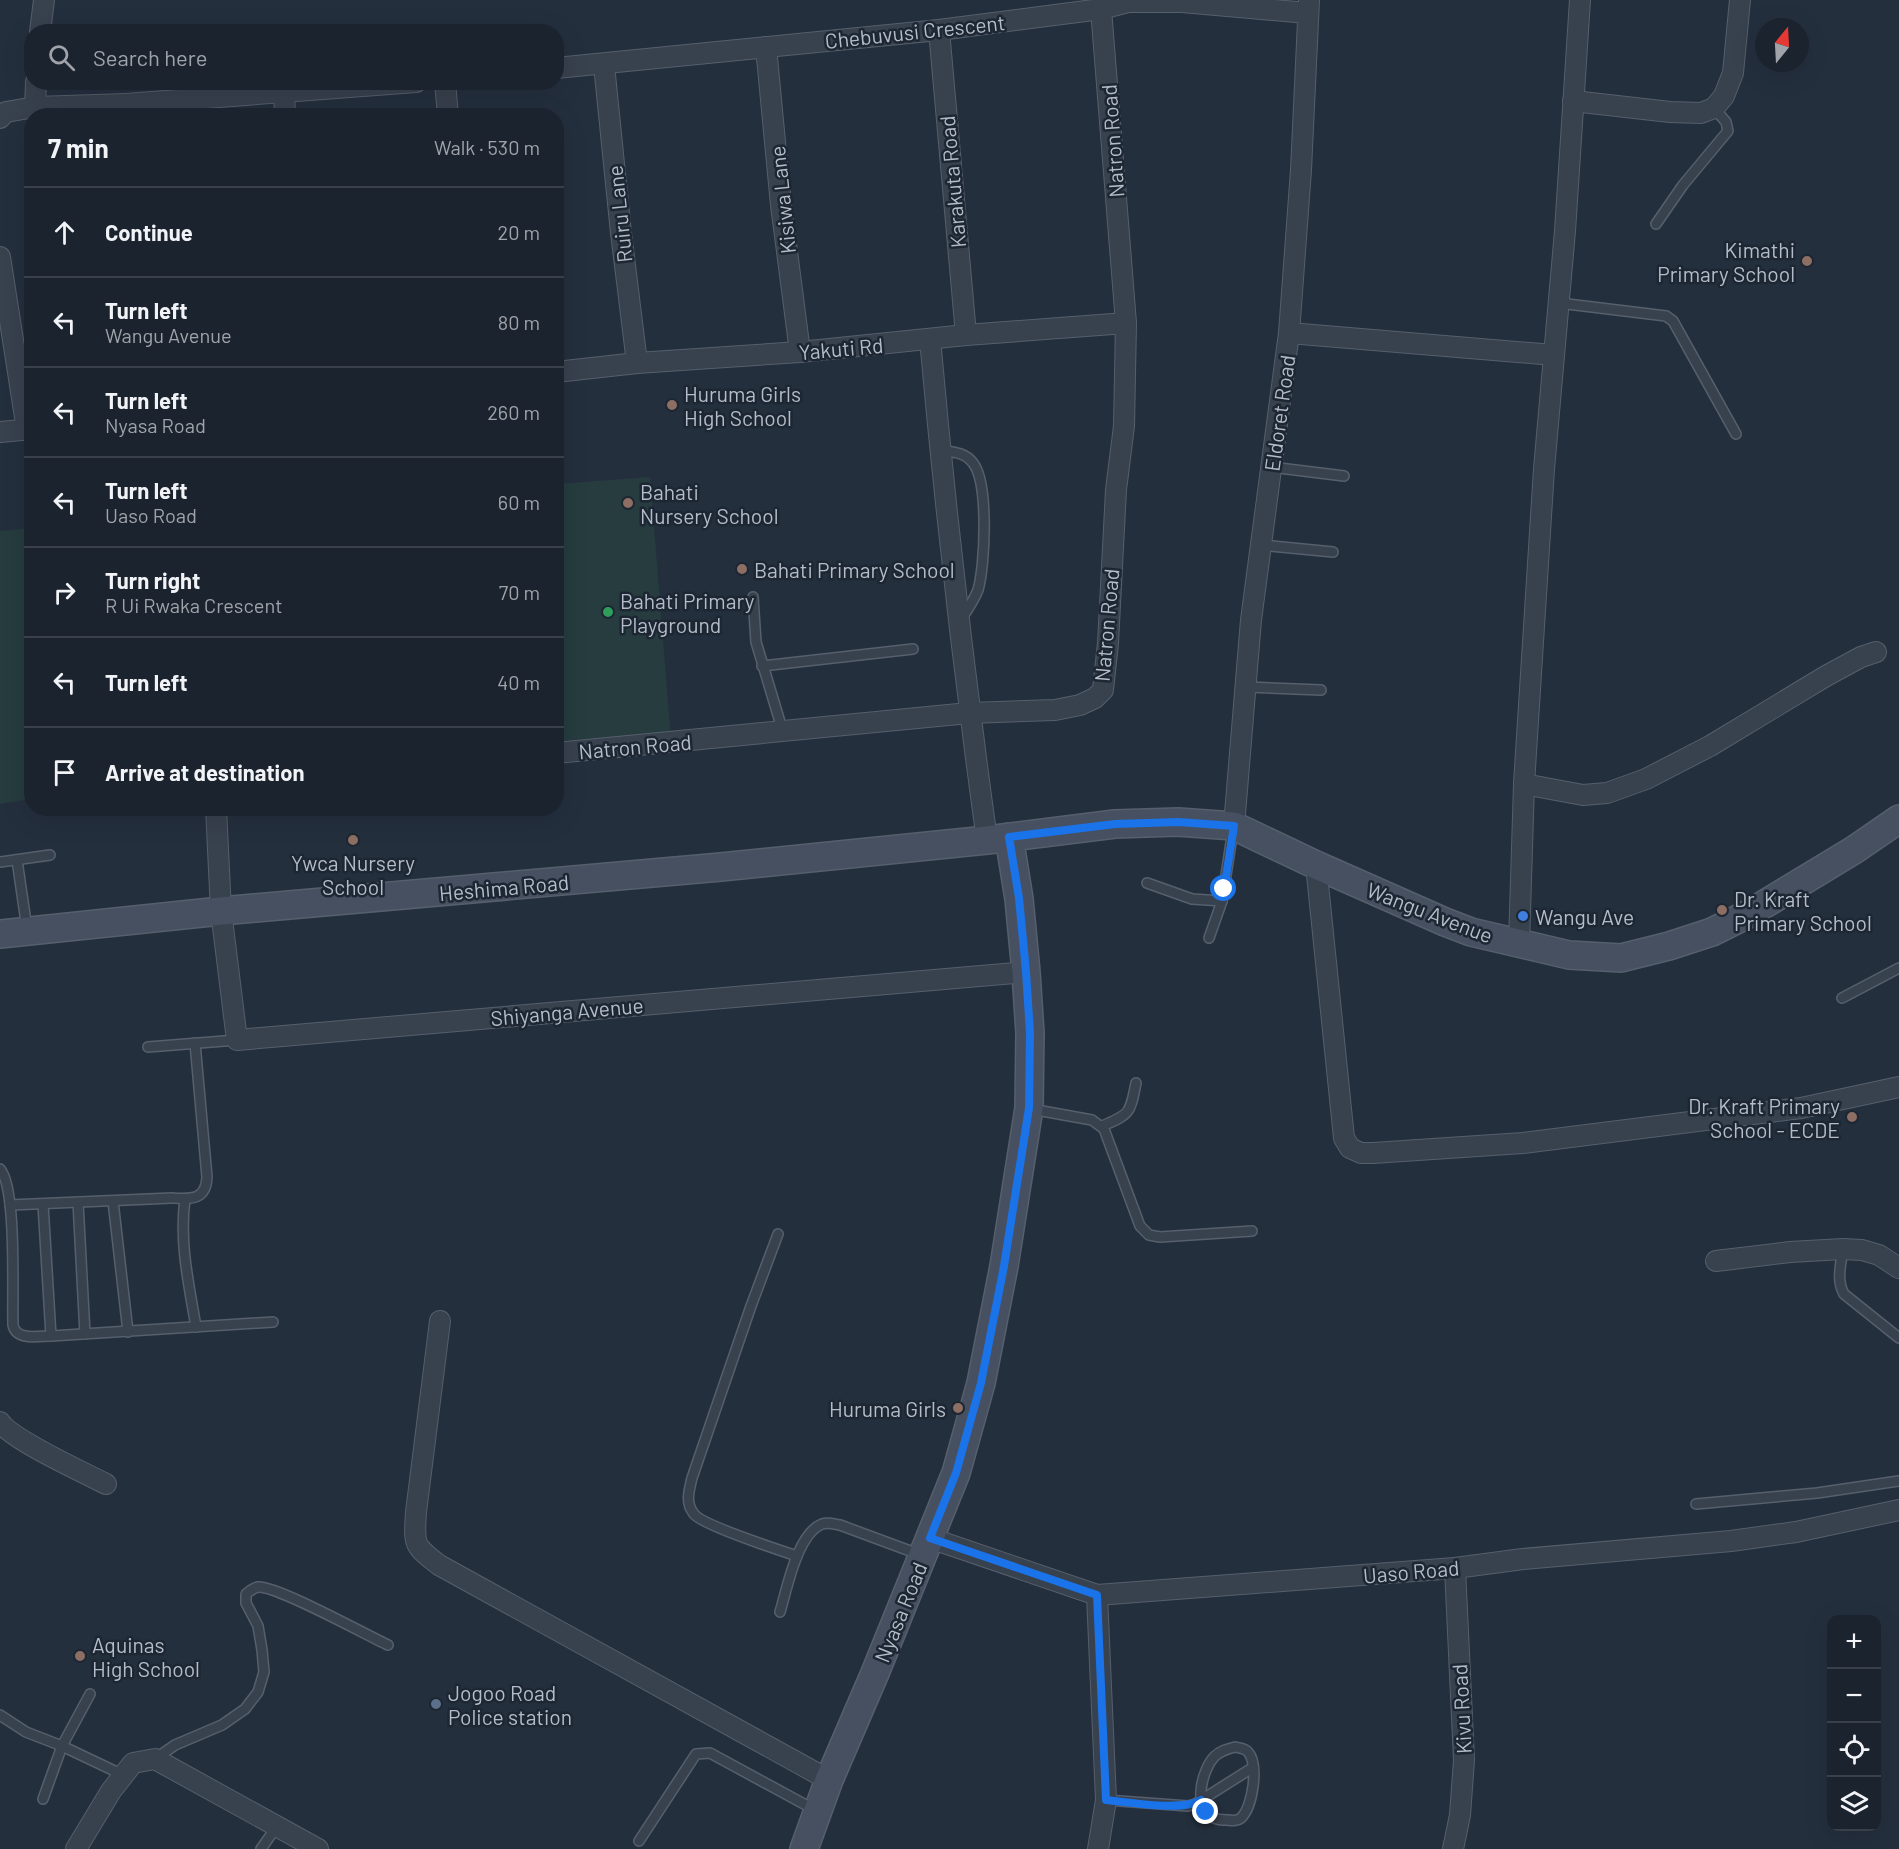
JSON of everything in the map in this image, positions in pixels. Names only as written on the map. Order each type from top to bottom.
[{"type":"street","points":[[41,24],[44,0]]},
{"type":"street","points":[[1519,944],[1524,784],[1544,469],[1559,303],[1580,0]]},
{"type":"street","points":[[1573,100],[1670,112],[1701,113],[1714,108],[1724,96],[1733,73],[1740,0]]},
{"type":"street","name":"Chebuvusi Crescent","points":[[564,68],[939,30],[1101,9],[1128,2],[1182,1],[1308,6]]},
{"type":"street","name":"Eldoret Road","points":[[1234,826],[1251,620],[1289,333],[1301,170],[1308,6]]},
{"type":"street","name":"Natron Road","points":[[564,752],[969,713],[1055,710],[1080,705],[1095,698],[1103,690],[1108,643],[1116,490],[1124,426],[1126,323],[1101,9]]},
{"type":"street","name":"Karakuta Road","points":[[939,30],[966,335]]},
{"type":"street","name":"Kisiwa Lane","points":[[766,47],[781,205],[800,352]]},
{"type":"street","name":"Ruiru Lane","points":[[604,65],[637,363]]},
{"type":"street","points":[[35,107],[36,90]]},
{"type":"street","points":[[145,108],[320,90]]},
{"type":"street","points":[[446,90],[447,108]]},
{"type":"street","points":[[284,93],[285,108]]},
{"type":"street","points":[[29,108],[66,108]]},
{"type":"street","points":[[0,118],[6,112],[24,109]]},
{"type":"street","points":[[1,268],[24,401]]},
{"type":"street","name":"Yakuti Rd","points":[[564,371],[637,363],[800,352],[966,335],[1126,323]]},
{"type":"street","points":[[1289,333],[1554,354]]},
{"type":"street","points":[[930,339],[969,713],[998,839]]},
{"type":"street","points":[[0,432],[24,430]]},
{"type":"street","points":[[1524,784],[1583,795],[1607,793],[1646,779],[1710,746],[1826,676],[1861,657],[1876,652]]},
{"type":"street","points":[[216,816],[221,911],[237,1040]]},
{"type":"street","name":"Wangu Avenue","points":[[998,839],[1115,824],[1178,822],[1234,826],[1316,865],[1471,932],[1569,955],[1621,957],[1669,946],[1712,932],[1750,914],[1899,820]]},
{"type":"street","name":"Heshima Road","points":[[0,934],[221,911],[721,867],[998,839]]},
{"type":"street","name":"Nyasa Road","points":[[804,1849],[829,1779],[875,1673],[956,1473],[981,1383],[1004,1266],[1029,1108],[1030,1033],[1019,898],[998,839]]},
{"type":"street","points":[[1316,865],[1344,1138],[1350,1148],[1361,1153],[1418,1152],[1522,1143],[1801,1108],[1899,1087]]},
{"type":"street","name":"Shiyanga Avenue","points":[[237,1040],[1026,972]]},
{"type":"street","points":[[1716,1261],[1791,1252],[1843,1249],[1862,1250],[1879,1255],[1899,1268]]},
{"type":"street","points":[[440,1322],[416,1512],[414,1538],[417,1547],[439,1564],[829,1779]]},
{"type":"street","points":[[0,1422],[23,1441],[106,1484]]},
{"type":"street","name":"Uaso Road","points":[[926,1546],[1097,1595],[1455,1568],[1523,1559],[1731,1541],[1796,1532],[1899,1510]]},
{"type":"street","name":"Kivu Road","points":[[1453,1849],[1460,1815],[1464,1760],[1455,1568]]},
{"type":"street","points":[[1097,1595],[1106,1800],[1098,1849]]},
{"type":"street","points":[[76,1849],[111,1791],[133,1763],[155,1759],[318,1849]]},
{"type":"lane","points":[[1656,224],[1683,185],[1728,131],[1726,122],[1714,108]]},
{"type":"lane","points":[[1559,303],[1666,316],[1673,321],[1736,434]]},
{"type":"lane","points":[[940,450],[963,454],[973,462],[983,488],[983,561],[978,588],[959,623]]},
{"type":"lane","points":[[1272,467],[1344,476]]},
{"type":"lane","points":[[1261,545],[1333,552]]},
{"type":"lane","points":[[753,597],[756,642],[783,732]]},
{"type":"lane","points":[[762,666],[913,649]]},
{"type":"lane","points":[[1245,687],[1322,690]]},
{"type":"lane","points":[[1209,938],[1222,901],[1234,826]]},
{"type":"lane","points":[[0,862],[50,855]]},
{"type":"lane","points":[[17,860],[27,932]]},
{"type":"lane","points":[[1147,883],[1192,899],[1222,901]]},
{"type":"lane","points":[[1842,998],[1899,968]]},
{"type":"lane","points":[[148,1047],[237,1040]]},
{"type":"lane","points":[[10,1205],[185,1199],[200,1196],[207,1180],[195,1043]]},
{"type":"lane","points":[[1102,1126],[1127,1113],[1131,1107],[1136,1083]]},
{"type":"lane","points":[[1029,1108],[1092,1120],[1102,1126],[1140,1226],[1146,1233],[1160,1237],[1252,1231]]},
{"type":"lane","points":[[0,1169],[7,1181],[10,1205],[14,1329],[17,1334],[51,1336],[273,1322]]},
{"type":"lane","points":[[185,1199],[182,1221],[183,1242],[196,1327]]},
{"type":"lane","points":[[113,1201],[128,1332]]},
{"type":"lane","points":[[78,1202],[85,1334]]},
{"type":"lane","points":[[43,1204],[51,1336]]},
{"type":"lane","points":[[778,1234],[747,1317],[692,1478],[687,1500],[694,1515],[715,1526],[797,1556]]},
{"type":"lane","points":[[1843,1249],[1839,1279],[1844,1294],[1899,1338]]},
{"type":"lane","points":[[1696,1504],[1817,1493],[1899,1481]]},
{"type":"lane","points":[[780,1612],[801,1547],[814,1529],[822,1524],[831,1523],[926,1546]]},
{"type":"lane","points":[[155,1759],[176,1745],[222,1725],[245,1709],[258,1692],[264,1672],[258,1626],[246,1603],[246,1594],[252,1589],[260,1587],[289,1596],[388,1645]]},
{"type":"lane","points":[[43,1799],[62,1746],[90,1694]]},
{"type":"lane","points":[[0,1715],[27,1732],[123,1775]]},
{"type":"lane","points":[[1235,1747],[1245,1749],[1250,1755],[1252,1768],[1254,1782],[1243,1817],[1236,1821],[1218,1820],[1210,1816],[1201,1800],[1205,1774],[1212,1759],[1220,1752],[1235,1747]]},
{"type":"lane","points":[[639,1841],[696,1754],[710,1754],[817,1812]]},
{"type":"lane","points":[[1106,1800],[1181,1806],[1195,1804],[1252,1768]]},
{"type":"lane","points":[[261,1849],[277,1826]]},
{"type":"green space","name":"Bahati Primary Playground","points":[[650,477],[671,740],[564,749],[564,483]]},
{"type":"green space","points":[[24,529],[24,800],[0,804],[0,531]]},
{"type":"place","name":"Kimathi Primary School","points":[[1807,261]]},
{"type":"place","name":"Huruma Girls High School","points":[[672,405]]},
{"type":"place","name":"Bahati Nursery School","points":[[628,503]]},
{"type":"place","name":"Bahati Primary School","points":[[742,569]]},
{"type":"place","name":"Bahati Primary Playground","points":[[608,612]]},
{"type":"place","name":"Ywca Nursery School","points":[[353,840]]},
{"type":"place","name":"Dr. Kraft Primary School","points":[[1722,910]]},
{"type":"place","name":"Wangu Ave","points":[[1523,916]]},
{"type":"place","name":"Dr. Kraft Primary School - ECDE","points":[[1852,1117]]},
{"type":"place","name":"Huruma Girls","points":[[958,1408]]},
{"type":"place","name":"Aquinas High School","points":[[80,1656]]},
{"type":"place","name":"Jogoo Road Police station","points":[[436,1704]]},
{"type":"route","points":[[1206,1812],[1201,1800],[1195,1804],[1181,1806],[1106,1800],[1097,1595],[930,1538],[956,1473],[981,1383],[1004,1266],[1029,1108],[1030,1033],[1026,972],[1019,898],[1009,837],[1115,824],[1178,822],[1234,826],[1224,889]]}]
